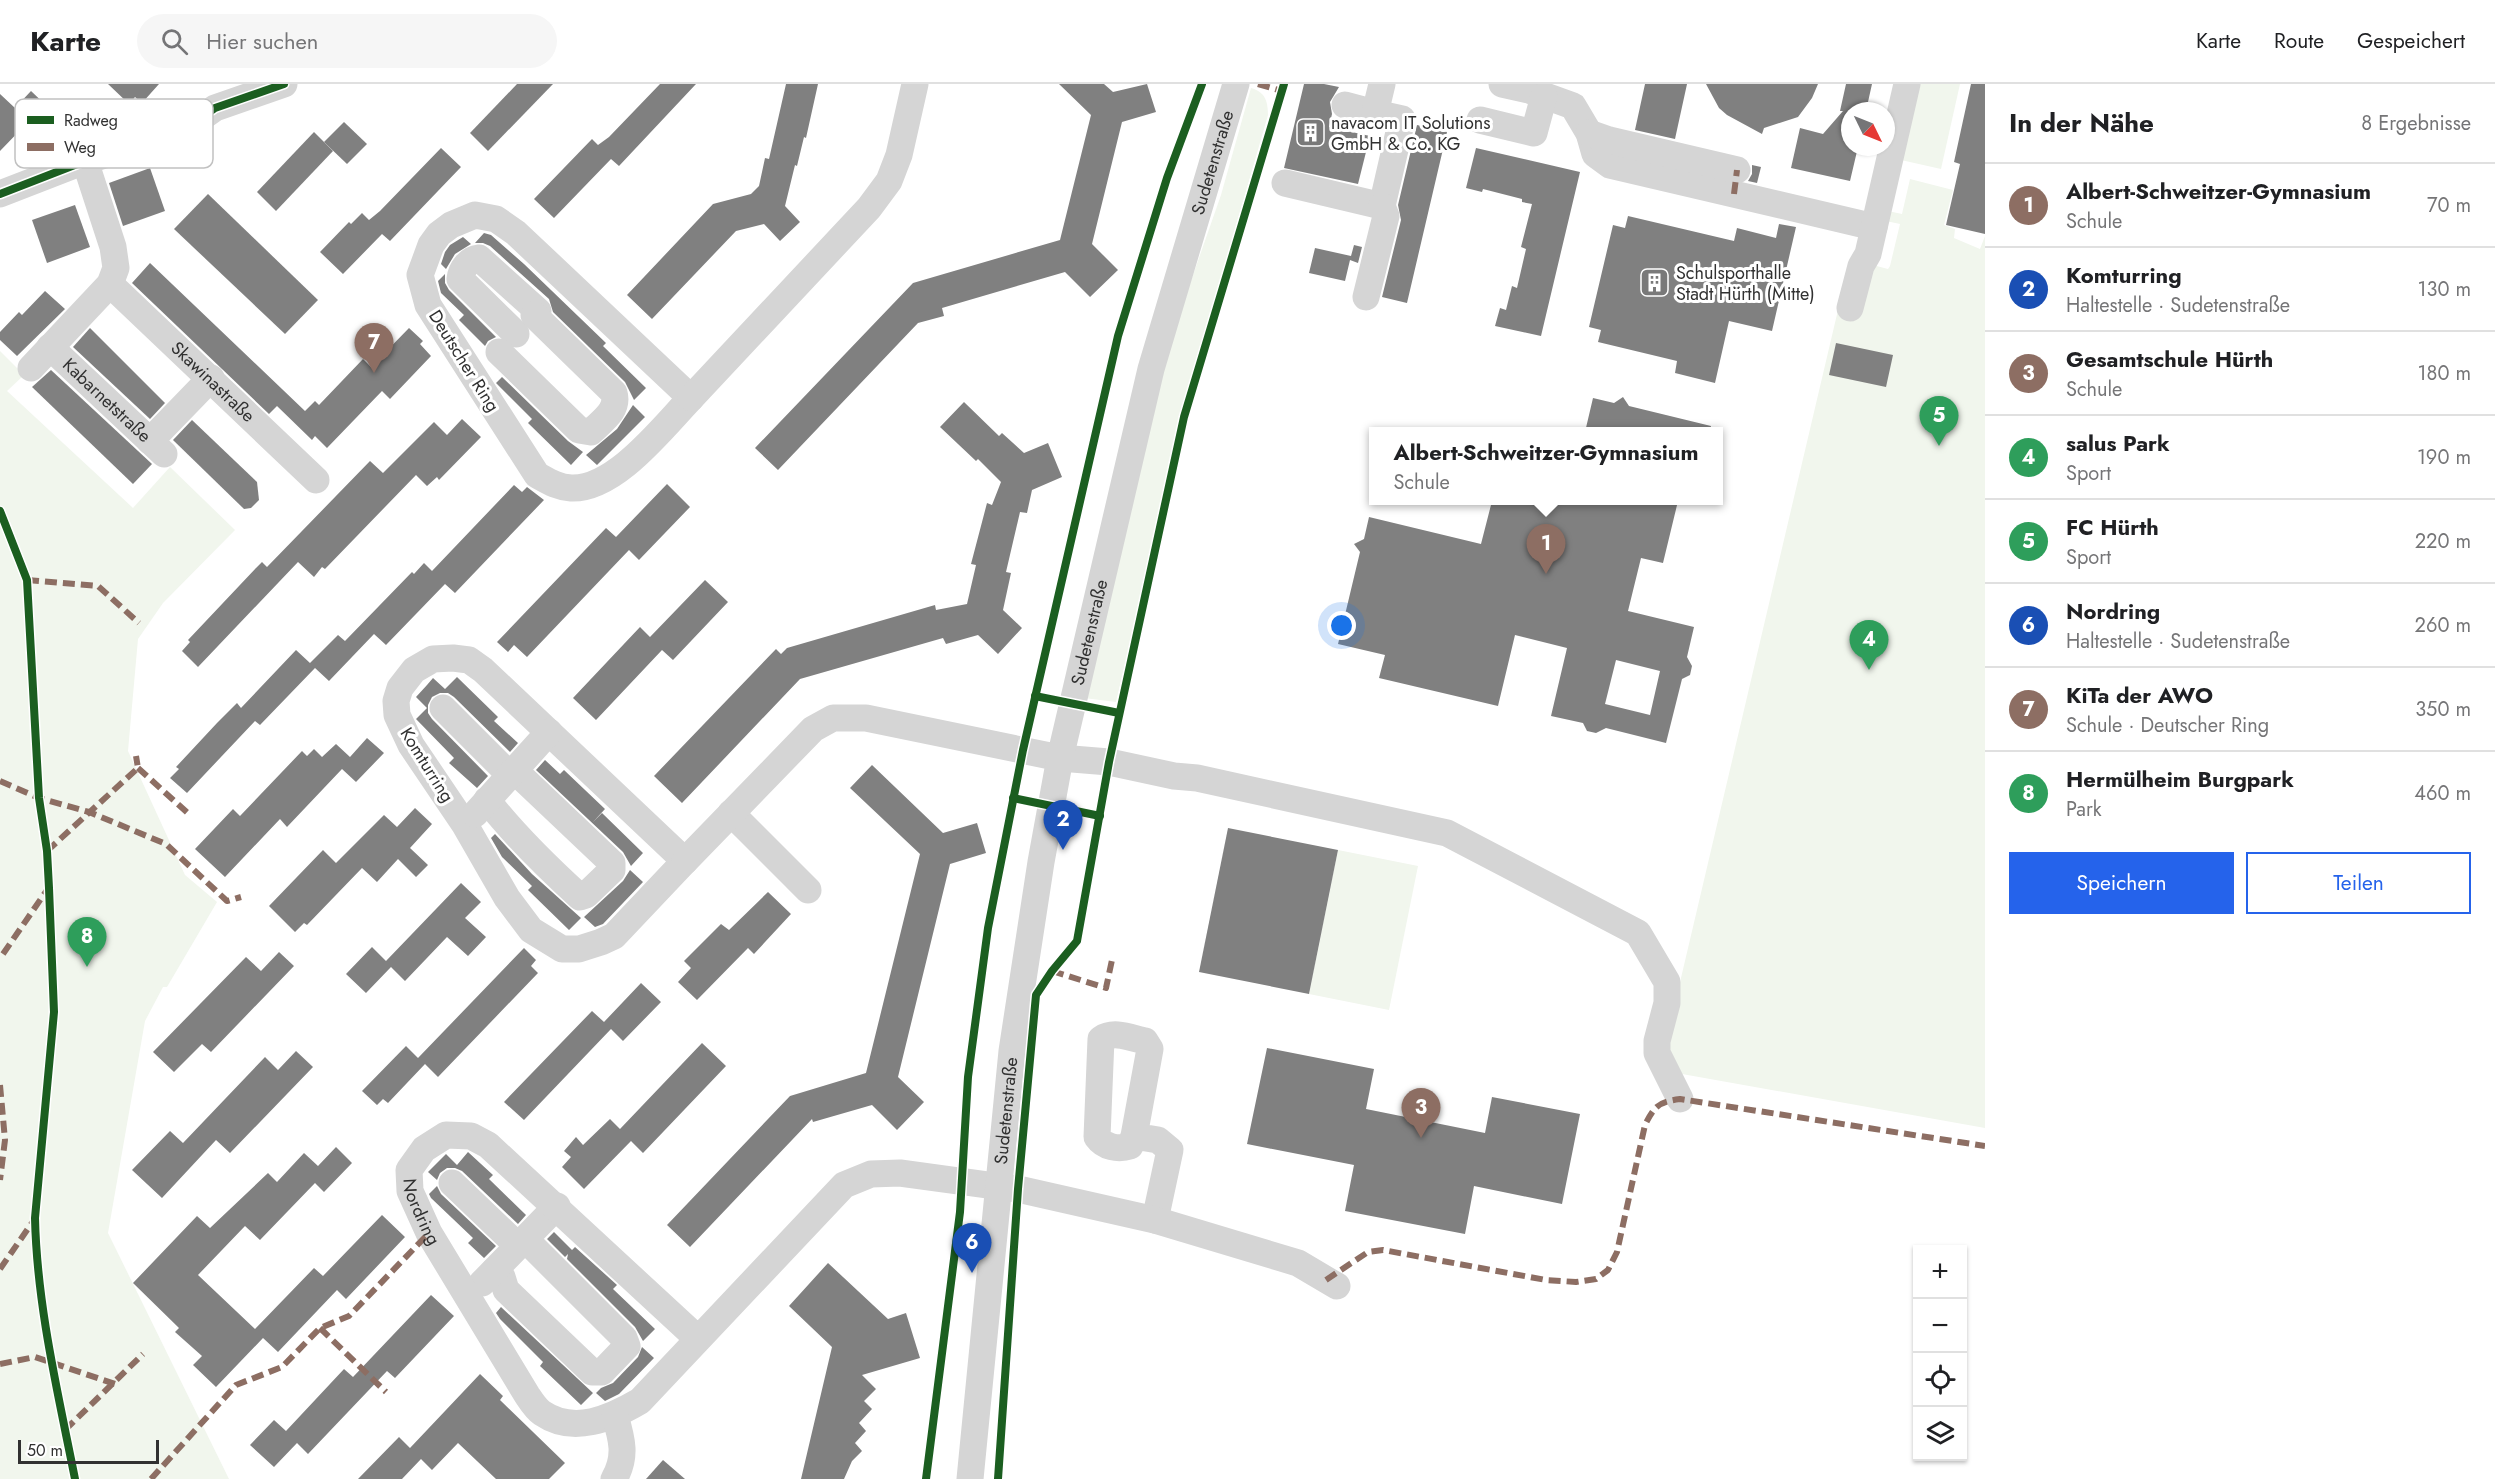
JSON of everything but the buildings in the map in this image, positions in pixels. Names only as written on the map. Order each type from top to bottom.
[{"type":"street","points":[[213,109],[284,84]]},
{"type":"street","name":"Deutscher Ring","points":[[691,398],[516,233],[496,219],[475,216],[452,225],[439,234],[431,245],[420,275],[428,305],[537,475],[555,486],[573,488],[594,483],[615,474],[691,398],[869,208],[889,181],[899,155],[915,84]]},
{"type":"street","name":"Sudetenstraße","points":[[970,1479],[1012,1050],[1041,862],[1060,758],[1151,369],[1236,84]]},
{"type":"street","points":[[1375,113],[1382,84]]},
{"type":"street","points":[[1502,84],[1575,95],[1595,154],[1610,165],[1874,227]]},
{"type":"street","points":[[1850,308],[1874,227],[1907,84]]},
{"type":"street","points":[[1480,120],[1534,133],[1534,90]]},
{"type":"street","points":[[1344,105],[1402,120],[1382,206],[1386,216],[1366,297]]},
{"type":"street","points":[[1589,133],[1609,140],[1737,170]]},
{"type":"street","points":[[0,194],[66,168]]},
{"type":"street","points":[[31,368],[110,284],[116,267],[112,247],[86,168]]},
{"type":"street","points":[[1286,183],[1382,206]]},
{"type":"street","points":[[475,378],[567,280]]},
{"type":"street","name":"Skawinastraße","points":[[110,284],[316,480]]},
{"type":"street","name":"Kabarnetstraße","points":[[50,347],[157,448],[211,378]]},
{"type":"street","name":"Komturring","points":[[685,861],[483,670],[469,660],[433,659],[414,670],[400,688],[396,701],[397,715],[411,745],[465,825],[507,898],[531,930],[562,949],[579,949],[614,936],[813,729],[833,718],[866,718],[1060,758],[1109,762],[1174,776],[1197,778],[1447,833],[1638,933],[1667,982],[1666,1003],[1657,1041],[1657,1053],[1680,1099]]},
{"type":"street","points":[[443,708],[612,863],[612,870],[586,895],[580,897],[529,848],[487,800]]},
{"type":"street","points":[[465,825],[549,732]]},
{"type":"street","points":[[730,813],[808,890]]},
{"type":"street","name":"Nordring","points":[[698,1339],[507,1160],[488,1145],[471,1136],[446,1135],[424,1149],[410,1170],[410,1191],[429,1233],[527,1395],[540,1412],[560,1422],[581,1424],[615,1416],[640,1401],[844,1185],[871,1174],[900,1173],[998,1185],[1155,1220],[1298,1263],[1337,1286]]},
{"type":"street","points":[[1134,1136],[1158,1140],[1170,1150],[1155,1220]]},
{"type":"street","points":[[453,1183],[624,1338],[627,1346],[602,1372],[592,1372],[506,1290],[502,1277],[494,1271]]},
{"type":"street","points":[[468,1297],[556,1206]]},
{"type":"street","points":[[614,1479],[619,1470],[624,1448],[615,1416]]},
{"type":"shaded area","points":[[1918,84],[1960,84],[1941,169],[1901,160]]},
{"type":"shaded area","points":[[1251,88],[1260,92],[1265,98],[1268,115],[1193,375],[1116,702],[1084,698],[1165,355],[1221,195]]},
{"type":"shaded area","points":[[1910,179],[1953,190],[1944,225],[1955,229],[1954,238],[1980,249],[1985,236],[1985,1128],[1682,1074],[1665,1046],[1850,259],[1888,269],[1900,224],[1886,221],[1888,211],[1902,214]]},
{"type":"shaded area","points":[[0,351],[24,375],[7,391],[133,508],[170,467],[235,530],[163,603],[138,639],[128,751],[185,875],[217,902],[167,987],[163,987],[145,1021],[108,1233],[229,1479],[0,1479]]},
{"type":"shaded area","points":[[1338,850],[1418,866],[1389,1010],[1309,994]]},
{"type":"marked path","points":[[1258,84],[1282,91]]},
{"type":"marked path","points":[[1734,194],[1737,170]]},
{"type":"marked path","points":[[27,580],[98,586],[139,623]]},
{"type":"marked path","points":[[47,851],[138,768],[136,756]]},
{"type":"marked path","points":[[138,768],[191,816]]},
{"type":"marked path","points":[[0,781],[39,798],[89,812],[166,844],[227,901],[241,897]]},
{"type":"marked path","points":[[3,954],[47,890]]},
{"type":"marked path","points":[[1052,971],[1106,988],[1112,960]]},
{"type":"marked path","points":[[0,1085],[5,1140],[0,1180]]},
{"type":"marked path","points":[[1326,1280],[1368,1252],[1383,1250],[1546,1280],[1576,1282],[1596,1279],[1608,1270],[1617,1252],[1645,1125],[1658,1106],[1673,1100],[1680,1099],[1985,1146]]},
{"type":"marked path","points":[[0,1269],[34,1220]]},
{"type":"marked path","points":[[151,1479],[236,1385],[282,1367],[320,1328],[349,1316],[429,1233]]},
{"type":"marked path","points":[[320,1328],[386,1392]]},
{"type":"marked path","points":[[65,1430],[143,1354]]},
{"type":"marked path","points":[[0,1364],[35,1357],[115,1384]]},
{"type":"cycle path","points":[[213,109],[284,84]]},
{"type":"cycle path","points":[[926,1479],[960,1212],[968,1077],[988,928],[1023,750],[1118,336],[1167,178],[1202,84]]},
{"type":"cycle path","points":[[998,1479],[1018,1189],[1036,995],[1077,941],[1109,762],[1184,417],[1284,84]]},
{"type":"cycle path","points":[[0,194],[67,168]]},
{"type":"cycle path","points":[[0,511],[27,580],[39,798],[47,851],[54,1012],[35,1218],[44,1317],[75,1479]]},
{"type":"cycle path","points":[[1035,696],[1119,713]]},
{"type":"cycle path","points":[[1013,798],[1100,816]]},
{"type":"place","name":"navacom IT Solutions GmbH & Co. KG","points":[[1310,133]]},
{"type":"place","name":"Schulsporthalle Stadt Hürth (Mitte)","points":[[1655,283]]},
{"type":"place","name":"KiTa der AWO","points":[[374,373]]},
{"type":"place","name":"FC Hürth","points":[[1939,446]]},
{"type":"place","name":"Albert-Schweitzer-Gymnasium","points":[[1546,574]]},
{"type":"place","name":"salus Park","points":[[1869,670]]},
{"type":"place","name":"Komturring","points":[[1063,850]]},
{"type":"place","name":"Hermülheim Burgpark","points":[[87,967]]},
{"type":"place","name":"Gesamtschule Hürth","points":[[1421,1138]]},
{"type":"place","name":"Nordring","points":[[972,1273]]}]
